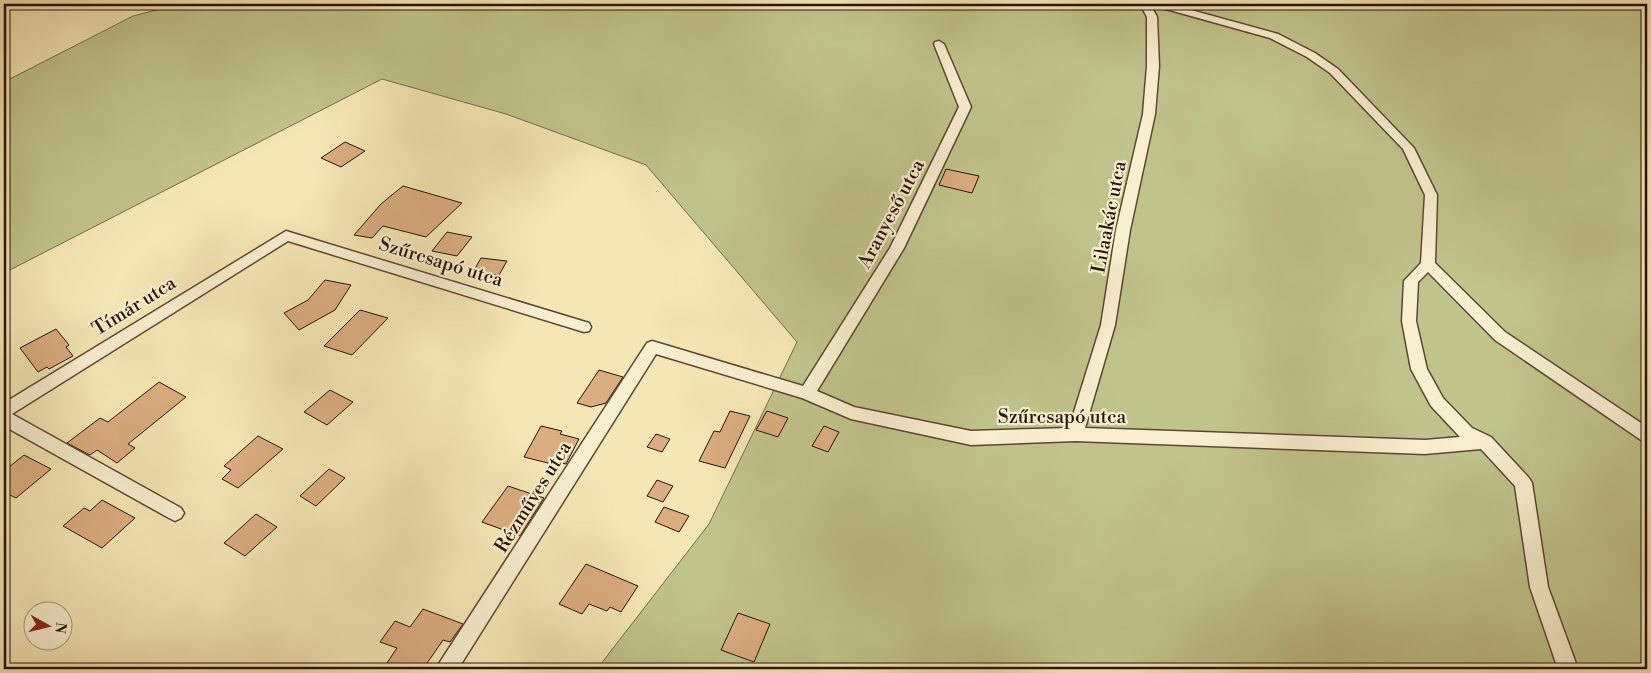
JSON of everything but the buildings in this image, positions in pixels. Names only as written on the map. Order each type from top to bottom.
[{"type":"street","name":"Lilaakác utca","points":[[1075,434],[1108,326],[1123,230],[1149,114],[1153,66],[1152,17],[1146,4]]},
{"type":"street","points":[[1159,4],[1274,36],[1311,55],[1334,71],[1408,148],[1431,195],[1428,264],[1411,281],[1409,321],[1419,369],[1437,402],[1466,433],[1485,442],[1523,483],[1539,587],[1568,669]]},
{"type":"street","name":"Aranyeső utca","points":[[807,392],[897,248],[966,107],[939,44]]},
{"type":"street","name":"Szűrcsapó utca","points":[[286,236],[584,327]]},
{"type":"street","name":"Tímár utca","points":[[4,411],[286,236]]},
{"type":"street","points":[[1428,264],[1500,336],[1647,435]]},
{"type":"street","name":"Szűrcsapó utca","points":[[652,347],[807,392],[851,413],[972,438],[1075,434],[1226,441],[1425,446],[1485,442]]},
{"type":"street","name":"Rézműves utca","points":[[447,669],[652,347]]},
{"type":"street","points":[[4,418],[175,513]]},
{"type":"green space","points":[[179,4],[1647,4],[1647,669],[597,669],[709,524],[797,342],[646,165],[506,114],[382,79],[4,273],[4,82],[133,16]]}]
